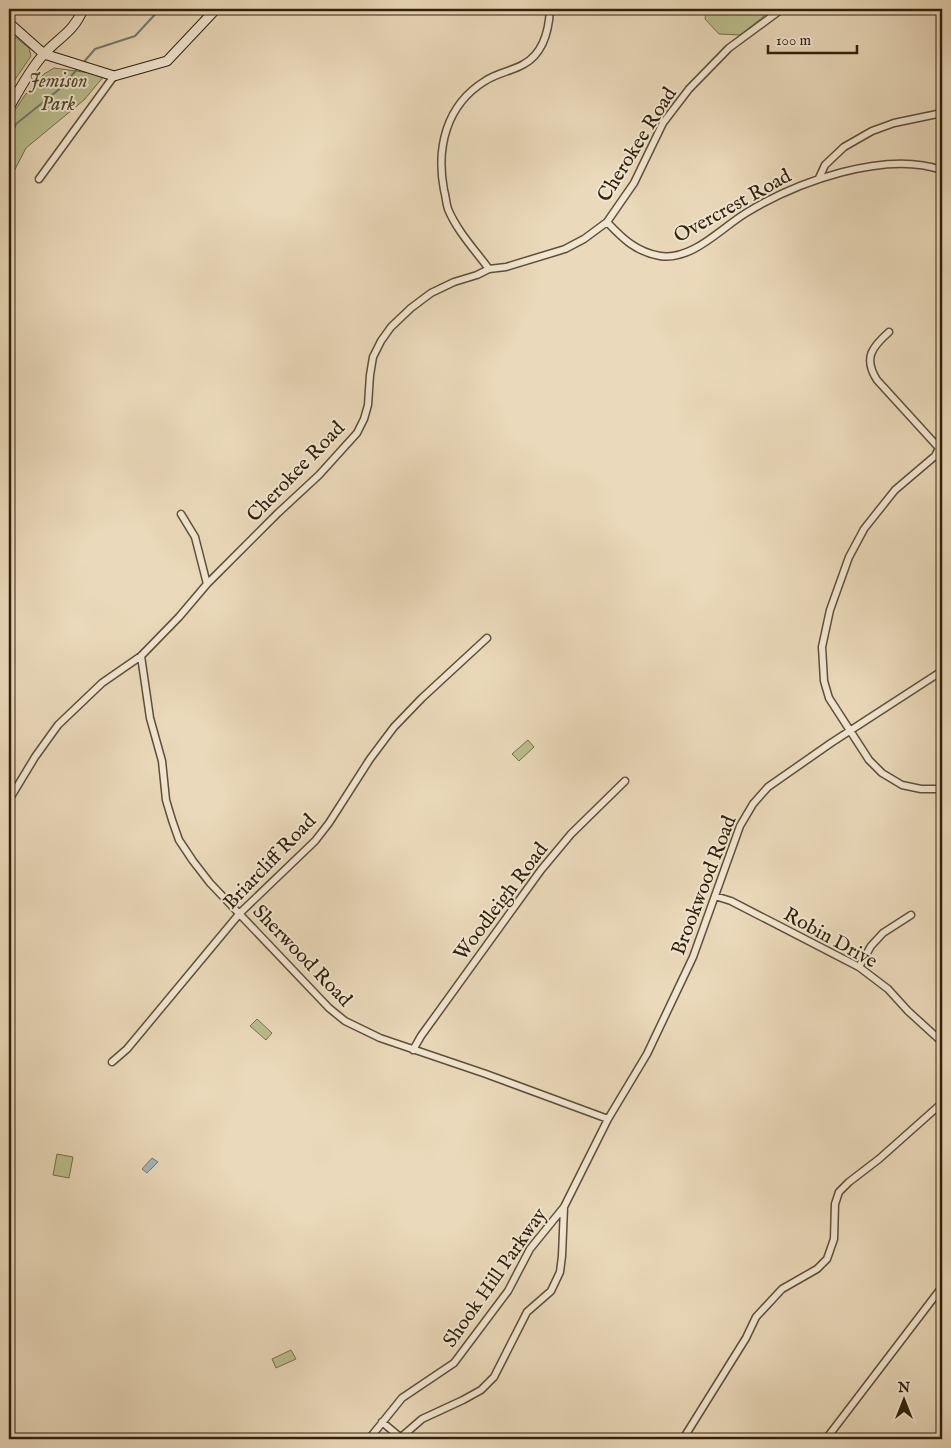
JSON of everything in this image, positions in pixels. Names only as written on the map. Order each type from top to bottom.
[{"type":"street","points":[[9,108],[25,79],[44,54],[72,29],[83,9]]},
{"type":"street","points":[[9,23],[44,54],[114,76],[167,61],[216,9]]},
{"type":"street","points":[[489,269],[455,223],[448,208],[441,172],[442,149],[456,108],[467,95],[485,80],[524,64],[533,58],[543,44],[548,27],[550,9]]},
{"type":"street","name":"Cherokee Road","points":[[9,800],[35,757],[58,725],[102,683],[141,656],[179,617],[207,584],[278,513],[319,476],[357,433],[368,405],[373,357],[380,341],[391,327],[411,308],[432,293],[454,282],[478,275],[489,269],[506,267],[565,249],[584,239],[606,222],[634,183],[663,123],[689,89],[729,48],[782,9]]},
{"type":"street","points":[[39,179],[114,76]]},
{"type":"street","points":[[819,178],[825,165],[844,147],[872,131],[894,123],[942,113]]},
{"type":"street","name":"Overcrest Road","points":[[606,222],[626,242],[640,250],[661,256],[675,255],[695,249],[765,201],[819,178],[873,166],[912,164],[942,170]]},
{"type":"street","points":[[889,332],[873,349],[870,357],[872,372],[877,380],[941,447],[934,456],[895,490],[864,529],[849,556],[830,610],[822,647],[824,681],[829,698],[870,760],[882,773],[902,785],[921,789],[942,789]]},
{"type":"street","points":[[181,514],[195,537],[207,584]]},
{"type":"street","name":"Briarcliff Road","points":[[112,1062],[127,1049],[240,913],[315,841],[329,823],[370,758],[394,728],[422,698],[487,638]]},
{"type":"street","name":"Sherwood Road","points":[[141,656],[150,718],[162,761],[166,800],[180,840],[210,883],[329,1008],[345,1021],[380,1038],[486,1074],[608,1119]]},
{"type":"street","name":"Brookwood Road","points":[[576,1184],[608,1119],[651,1046],[693,957],[740,826],[753,804],[768,787],[831,743],[942,671]]},
{"type":"street","name":"Woodleigh Road","points":[[413,1050],[421,1036],[541,870],[571,834],[625,781]]},
{"type":"street","name":"Robin Drive","points":[[715,896],[731,901],[859,967],[888,989],[908,1011],[942,1042]]},
{"type":"street","points":[[859,967],[871,946],[883,933],[910,915]]},
{"type":"street","points":[[683,1439],[746,1338],[756,1317],[782,1289],[817,1269],[827,1259],[834,1239],[836,1204],[839,1192],[849,1182],[880,1159],[942,1103]]},
{"type":"street","name":"Shook Hill Parkway","points":[[369,1439],[402,1398],[454,1363],[508,1291],[530,1249],[551,1221],[564,1208],[576,1184]]},
{"type":"street","name":"Shook Hill Parkway","points":[[382,1422],[400,1438],[422,1419],[481,1390],[494,1376],[528,1312],[551,1291],[560,1272],[564,1208]]},
{"type":"street","points":[[826,1439],[942,1287]]},
{"type":"green space","points":[[706,9],[773,9],[740,35],[719,34],[705,19]]},
{"type":"green space","points":[[9,32],[29,48],[31,56],[10,87],[9,86]]},
{"type":"green space","name":"Jemison Park","points":[[54,68],[105,75],[84,100],[26,148],[9,181],[9,119],[25,95],[44,74]]},
{"type":"green space","points":[[528,740],[534,747],[519,761],[512,754]]},
{"type":"green space","points":[[257,1019],[272,1033],[266,1040],[250,1026]]},
{"type":"green space","points":[[57,1154],[73,1157],[69,1178],[53,1175]]},
{"type":"green space","points":[[291,1350],[296,1359],[276,1368],[272,1359]]},
{"type":"water","points":[[152,1158],[158,1162],[147,1173],[142,1169]]},
{"type":"waterway","points":[[83,63],[95,49],[135,36],[160,9]]},
{"type":"waterway","points":[[9,140],[16,124],[62,87],[78,68]]}]
